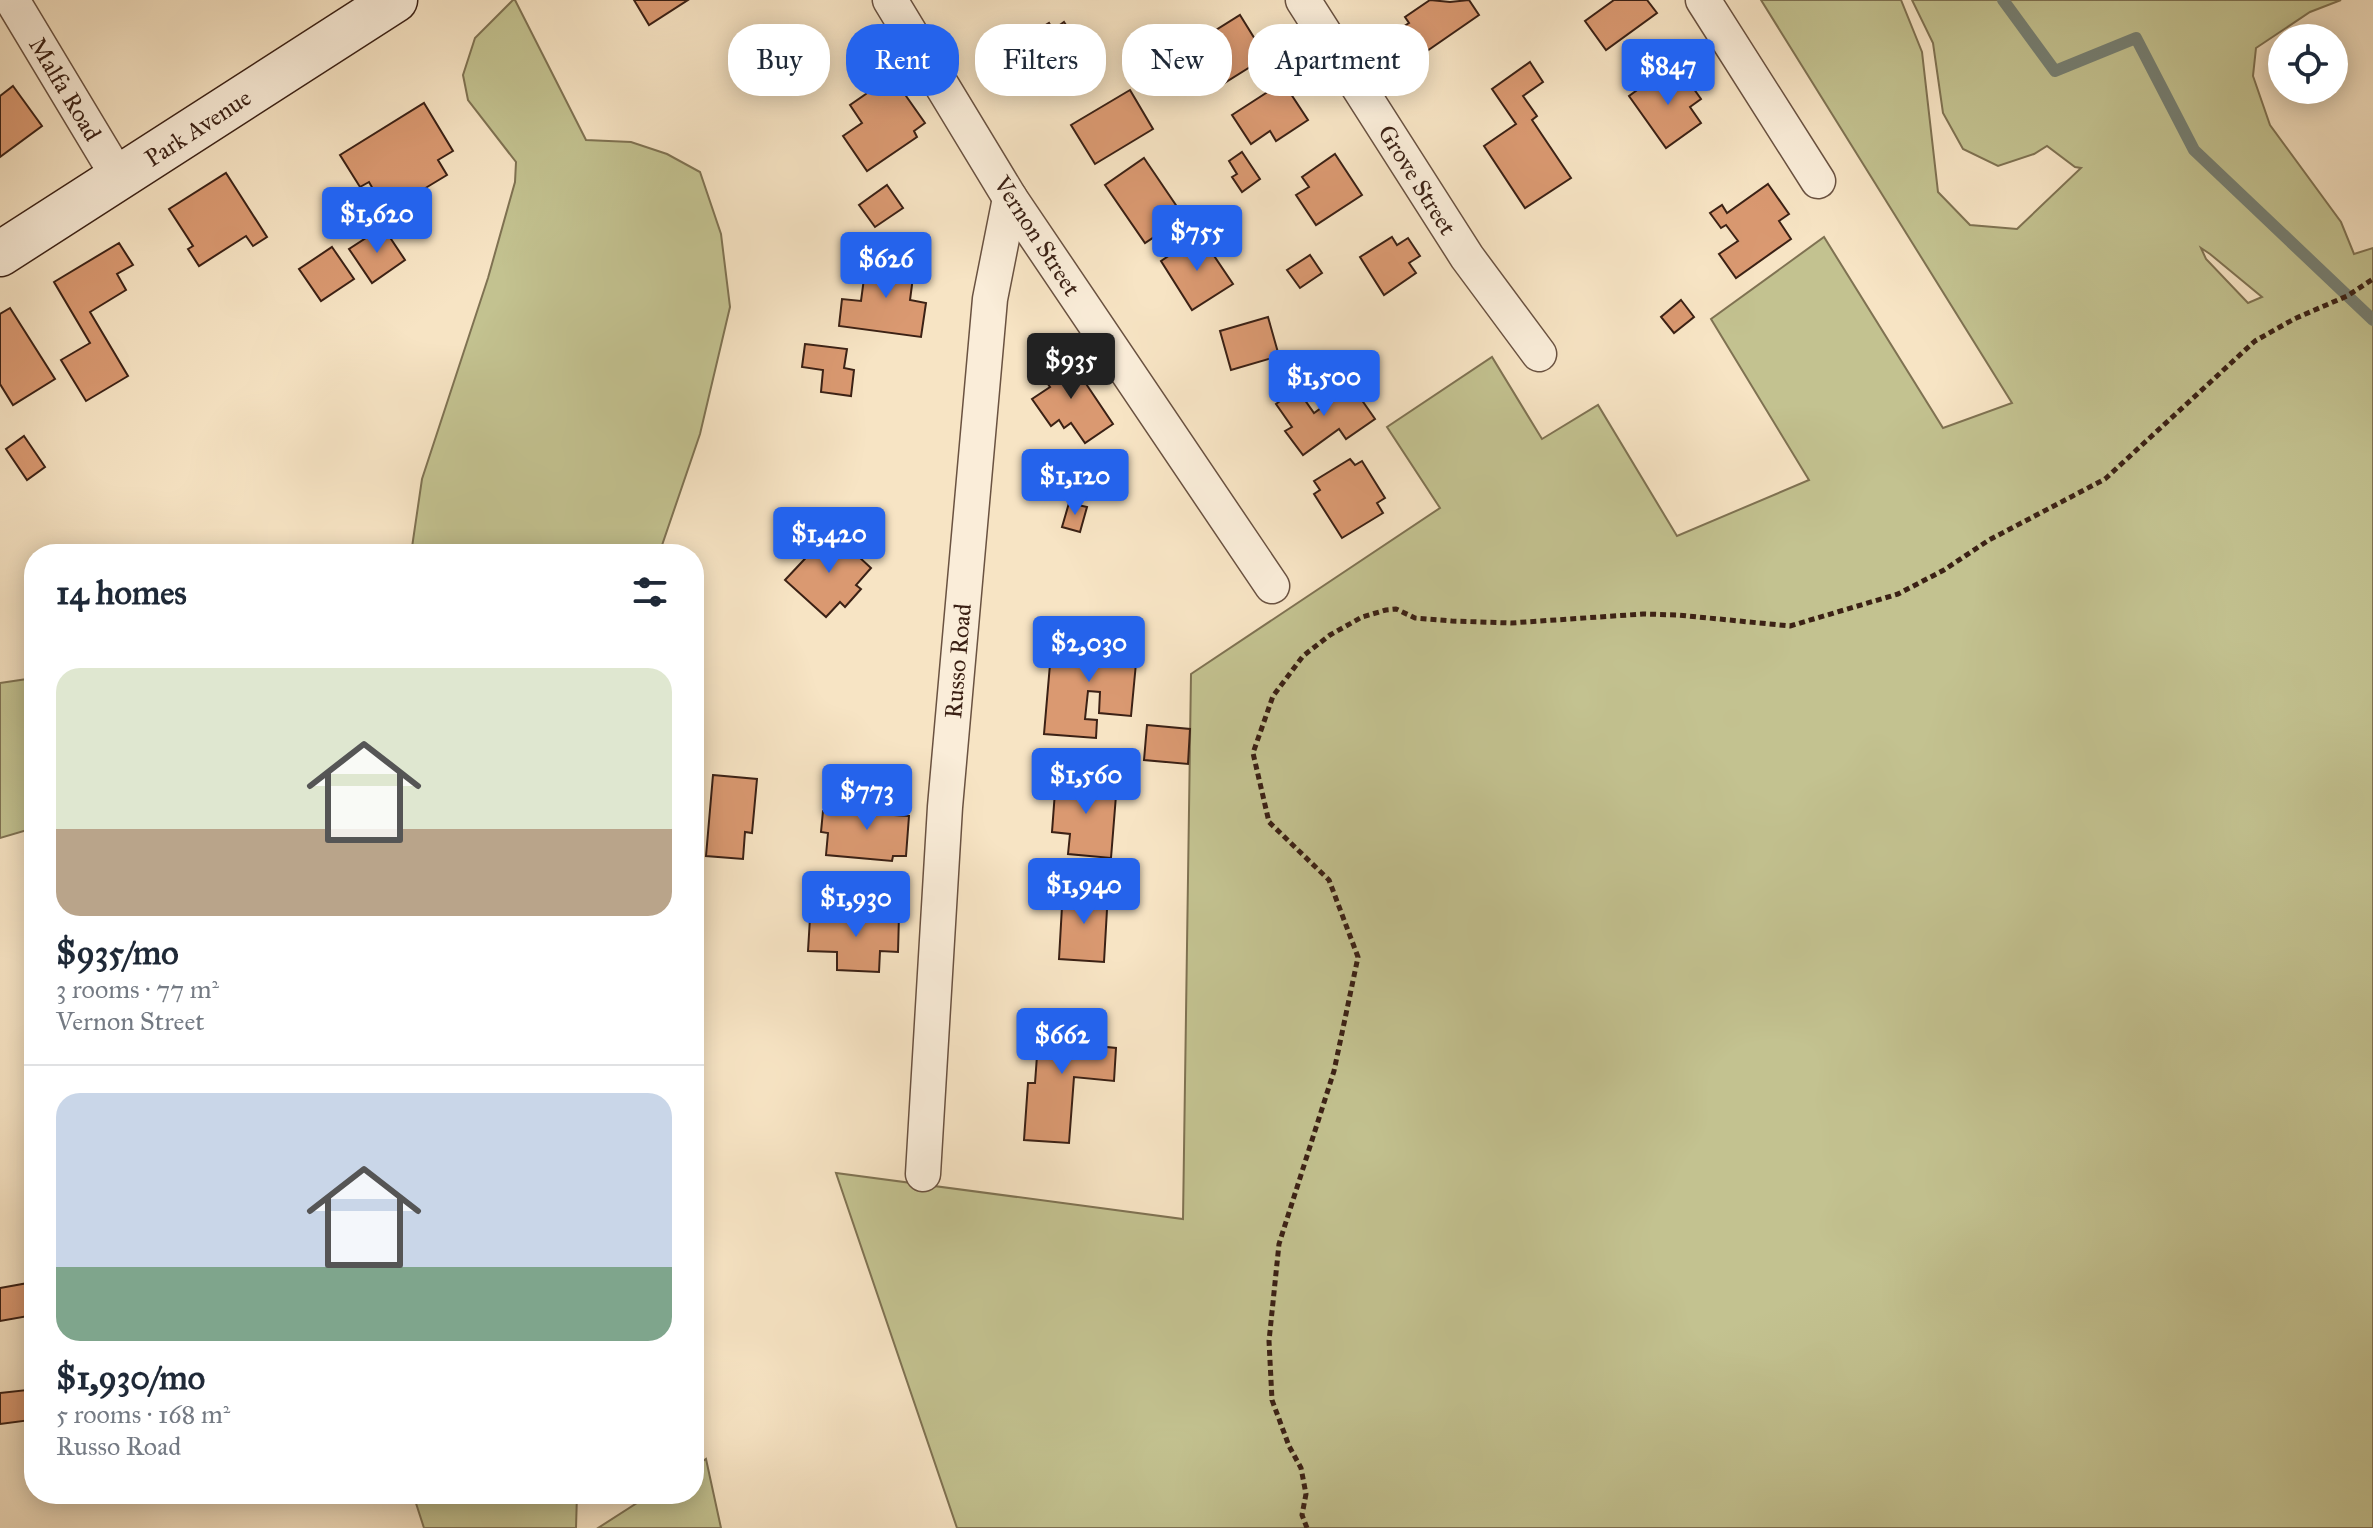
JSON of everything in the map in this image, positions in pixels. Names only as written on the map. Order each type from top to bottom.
[{"type":"street","name":"Malfa Road","points":[[12,0],[119,178]]},
{"type":"street","name":"Park Avenue","points":[[0,254],[395,0]]},
{"type":"street","name":"Vernon Street","points":[[890,0],[1010,198],[1272,586]]},
{"type":"street","name":"Grove Street","points":[[1303,0],[1467,257],[1539,354]]},
{"type":"street","points":[[1703,0],[1818,181]]},
{"type":"street","name":"Russo Road","points":[[923,1174],[945,807],[990,299],[1010,198]]},
{"type":"path","points":[[1307,1528],[1302,1515],[1306,1494],[1301,1468],[1289,1446],[1272,1400],[1269,1341],[1279,1244],[1334,1071],[1358,957],[1329,880],[1269,822],[1253,753],[1273,696],[1303,656],[1330,635],[1362,617],[1386,610],[1396,609],[1415,618],[1452,621],[1511,623],[1643,614],[1790,626],[1898,594],[1944,570],[1989,540],[2105,479],[2255,341],[2294,319],[2347,296],[2373,279]]},
{"type":"shaded area","points":[[515,0],[586,140],[631,142],[667,154],[700,172],[721,234],[730,307],[700,434],[662,544],[412,544],[422,479],[488,278],[515,182],[516,162],[468,100],[463,75],[475,38]]},
{"type":"shaded area","points":[[1761,0],[1901,0],[1922,52],[1938,192],[1970,225],[2017,229],[2081,168],[2075,167],[2047,146],[2034,154],[1998,166],[1963,149],[1943,113],[1933,43],[1912,0],[2341,0],[2310,12],[2292,24],[2268,24],[2268,40],[2256,48],[2253,76],[2270,125],[2341,222],[2354,254],[2373,248],[2373,1528],[957,1528],[836,1173],[1183,1219],[1191,674],[1440,508],[1387,427],[1492,357],[1542,439],[1598,405],[1677,536],[1809,480],[1711,319],[1824,237],[1943,428],[2012,403]],"holes":[[[2201,248],[2262,297],[2248,303],[2206,259]]]},
{"type":"shaded area","points":[[24,679],[24,831],[0,838],[0,683]]},
{"type":"shaded area","points":[[706,1459],[721,1528],[598,1528],[635,1504],[704,1504]]},
{"type":"shaded area","points":[[416,1504],[577,1504],[576,1528],[424,1528]]},
{"type":"building","points":[[634,0],[688,0],[649,25]]},
{"type":"building","points":[[1430,0],[1469,0],[1479,15],[1429,50],[1429,24],[1407,24],[1405,17]]},
{"type":"building","points":[[1614,0],[1647,0],[1657,13],[1606,50],[1585,21]]},
{"type":"building","points":[[1240,15],[1248,28],[1248,68],[1232,78],[1232,24],[1226,24]]},
{"type":"building","points":[[1530,62],[1543,82],[1523,96],[1537,116],[1532,120],[1571,178],[1525,208],[1484,146],[1516,124],[1492,89]]},
{"type":"building","points":[[1665,70],[1676,85],[1686,78],[1701,99],[1690,107],[1701,123],[1666,148],[1629,96]]},
{"type":"building","points":[[13,86],[42,126],[0,157],[0,96]]},
{"type":"building","points":[[1122,95],[1134,96],[1153,129],[1095,164],[1071,125]]},
{"type":"building","points":[[863,96],[906,96],[925,123],[914,131],[917,137],[867,171],[843,136],[862,123],[850,105]]},
{"type":"building","points":[[1261,96],[1292,96],[1308,120],[1276,141],[1270,131],[1251,144],[1232,115]]},
{"type":"building","points":[[424,103],[453,151],[438,160],[447,175],[404,201],[398,193],[381,203],[369,182],[360,187],[340,155]]},
{"type":"building","points":[[1242,152],[1260,179],[1242,192],[1232,177],[1237,174],[1229,161]]},
{"type":"building","points":[[1335,154],[1362,195],[1316,225],[1296,195],[1309,187],[1302,177]]},
{"type":"building","points":[[1144,158],[1184,217],[1145,243],[1105,185]]},
{"type":"building","points":[[226,173],[267,237],[253,246],[246,236],[199,266],[188,249],[193,246],[169,209]]},
{"type":"building","points":[[1768,184],[1789,214],[1779,221],[1791,239],[1736,278],[1719,254],[1738,241],[1726,225],[1721,228],[1710,213],[1722,205],[1727,213]]},
{"type":"building","points":[[887,185],[903,208],[875,227],[859,205]]},
{"type":"building","points":[[383,227],[405,260],[372,283],[349,249]]},
{"type":"building","points":[[1200,235],[1233,284],[1192,310],[1161,261]]},
{"type":"building","points":[[1392,237],[1397,245],[1408,238],[1420,256],[1409,263],[1416,273],[1384,295],[1360,257]]},
{"type":"building","points":[[119,243],[133,265],[117,274],[126,290],[90,312],[128,376],[86,401],[61,360],[90,343],[54,282]]},
{"type":"building","points":[[332,247],[354,279],[321,301],[299,269]]},
{"type":"building","points":[[1310,255],[1322,273],[1300,288],[1287,270]]},
{"type":"building","points":[[867,256],[915,262],[910,300],[926,303],[921,337],[839,326],[842,299],[861,301]]},
{"type":"building","points":[[1681,300],[1694,317],[1674,333],[1661,317]]},
{"type":"building","points":[[10,308],[55,379],[13,405],[0,384],[0,314]]},
{"type":"building","points":[[1268,317],[1279,356],[1231,370],[1220,331]]},
{"type":"building","points":[[805,344],[847,349],[844,368],[854,370],[851,396],[821,392],[823,370],[802,367]]},
{"type":"building","points":[[1066,354],[1113,424],[1085,443],[1071,423],[1064,428],[1059,420],[1051,426],[1032,399],[1050,387],[1039,372]]},
{"type":"building","points":[[1352,386],[1375,419],[1346,439],[1339,429],[1303,455],[1285,431],[1292,427],[1276,404],[1297,389],[1314,413]]},
{"type":"building","points":[[24,436],[45,467],[27,480],[6,449]]},
{"type":"building","points":[[1350,459],[1355,465],[1362,461],[1385,498],[1377,503],[1383,513],[1342,538],[1314,494],[1320,490],[1314,481]]},
{"type":"building","points":[[1069,503],[1087,507],[1080,532],[1062,527]]},
{"type":"building","points":[[831,531],[871,568],[856,585],[861,589],[845,607],[840,602],[826,617],[785,580]]},
{"type":"building","points":[[1101,638],[1138,642],[1131,716],[1099,713],[1100,692],[1088,691],[1085,719],[1097,720],[1096,738],[1044,734],[1052,641],[1101,646]]},
{"type":"building","points":[[1147,725],[1190,729],[1188,764],[1144,760]]},
{"type":"building","points":[[713,775],[757,779],[752,833],[745,832],[743,859],[706,856]]},
{"type":"building","points":[[1056,778],[1117,783],[1111,858],[1068,854],[1070,834],[1052,832]]},
{"type":"building","points":[[869,798],[896,800],[895,815],[909,816],[906,856],[893,856],[892,861],[826,855],[828,833],[821,832],[823,811],[867,815]]},
{"type":"building","points":[[1063,889],[1108,892],[1104,962],[1059,959]]},
{"type":"building","points":[[848,913],[899,915],[898,952],[880,951],[879,972],[837,970],[837,952],[808,951],[810,918],[847,919]]},
{"type":"building","points":[[1040,1015],[1089,1019],[1087,1045],[1116,1048],[1114,1081],[1074,1077],[1069,1143],[1024,1140],[1028,1083],[1035,1083]]},
{"type":"building","points":[[24,1284],[24,1317],[0,1321],[0,1288]]},
{"type":"building","points":[[24,1390],[24,1421],[0,1424],[0,1393]]},
{"type":"waterway","points":[[2003,0],[2055,71],[2136,38],[2194,150],[2373,320]]}]
